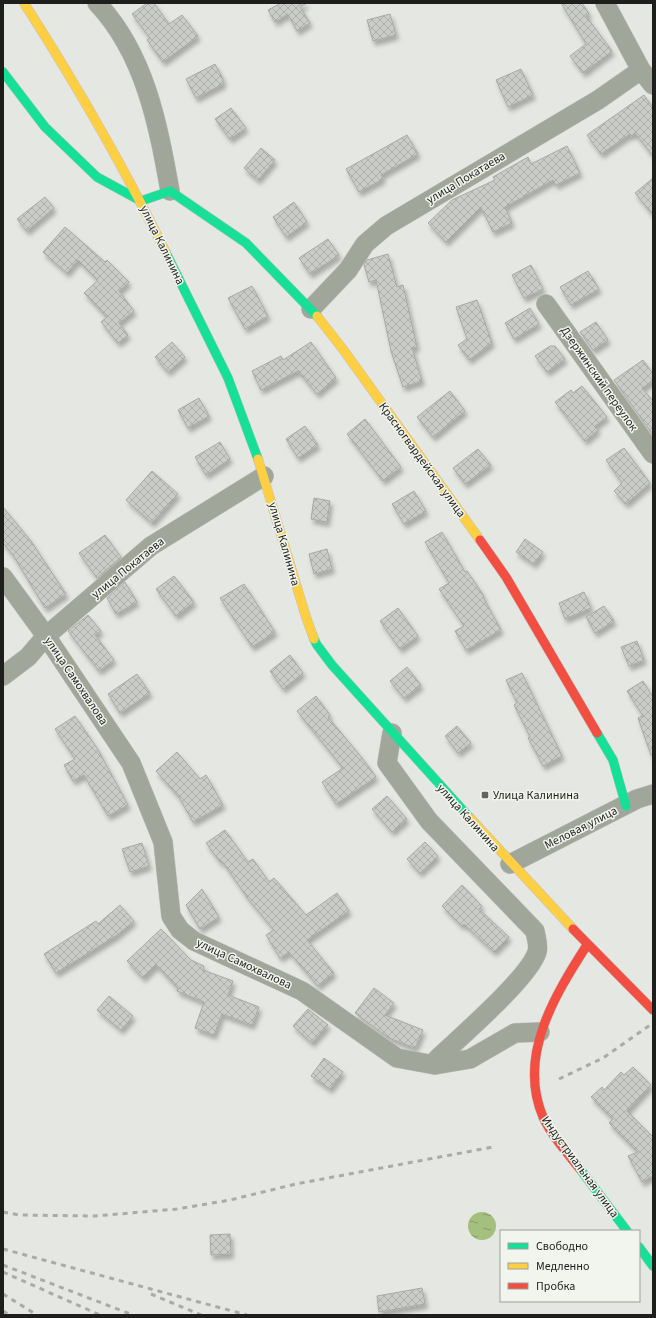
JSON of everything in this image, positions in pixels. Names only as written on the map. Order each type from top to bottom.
[{"type":"street","name":"улица Калинина","points":[[24,3],[62,62],[141,201],[228,378],[264,476],[306,617],[317,645],[332,665],[510,864],[587,946],[653,1010]]},
{"type":"street","points":[[3,72],[45,127],[97,176],[141,201],[170,191],[161,144],[144,80],[126,41],[98,3]]},
{"type":"street","points":[[605,3],[641,70],[653,85]]},
{"type":"street","name":"улица Покатаева","points":[[311,309],[348,270],[365,244],[386,226],[598,100],[641,70]]},
{"type":"street","name":"Красногвардейская улица","points":[[170,191],[246,243],[311,309],[342,348],[506,577],[613,760],[626,806]]},
{"type":"street","name":"Дзержинский переулок","points":[[546,304],[653,454]]},
{"type":"street","name":"улица Покатаева","points":[[3,676],[28,658],[46,636],[151,546],[264,476]]},
{"type":"street","name":"улица Самохвалова","points":[[3,577],[46,636],[131,763],[163,842],[171,916],[180,930],[194,941],[302,991],[397,1058],[435,1065],[470,1059],[515,1033],[540,1032]]},
{"type":"street","points":[[392,732],[387,764],[429,821],[535,931],[537,953],[520,979],[437,1059],[435,1065]]},
{"type":"street","name":"Меловая улица","points":[[510,864],[626,806],[637,799],[653,794]]},
{"type":"street","name":"Индустриальная улица","points":[[587,946],[570,972],[540,1032],[534,1064],[534,1088],[543,1116],[558,1140],[626,1230]]},
{"type":"street","points":[[640,1248],[653,1266]]},
{"type":"water","points":[[482,1212],[492,1216],[496,1226],[492,1236],[482,1240],[472,1236],[468,1226],[472,1216]]},
{"type":"building","points":[[147,3],[154,3],[169,24],[182,15],[198,36],[163,62],[147,40],[150,38],[132,14]]},
{"type":"building","points":[[281,3],[307,3],[300,7],[310,23],[297,31],[288,14],[275,22],[268,10]]},
{"type":"building","points":[[561,3],[582,3],[589,14],[586,16],[612,51],[583,73],[570,56],[586,44]]},
{"type":"building","points":[[390,14],[396,35],[373,41],[367,20]]},
{"type":"building","points":[[215,64],[223,79],[223,84],[196,98],[186,79]]},
{"type":"building","points":[[521,69],[533,95],[508,107],[496,80]]},
{"type":"building","points":[[644,95],[653,108],[653,156],[635,133],[631,136],[630,134],[601,154],[587,135]]},
{"type":"building","points":[[231,108],[246,128],[230,139],[215,119]]},
{"type":"building","points":[[407,135],[418,154],[381,175],[383,179],[359,192],[346,169]]},
{"type":"building","points":[[567,146],[580,173],[556,185],[553,180],[505,207],[512,223],[493,232],[481,207],[446,242],[428,223],[452,200],[495,180],[493,177],[528,157],[531,164]]},
{"type":"building","points":[[261,148],[275,160],[258,180],[244,168]]},
{"type":"building","points":[[653,178],[653,215],[635,193]]},
{"type":"building","points":[[45,197],[54,208],[27,231],[17,219]]},
{"type":"building","points":[[294,202],[307,222],[286,237],[273,217]]},
{"type":"building","points":[[65,227],[105,262],[107,260],[129,282],[119,291],[134,311],[119,323],[128,335],[118,343],[101,322],[107,317],[84,293],[98,280],[78,260],[67,273],[43,252]]},
{"type":"building","points":[[328,239],[339,255],[310,274],[299,258]]},
{"type":"building","points":[[388,254],[397,287],[403,285],[417,347],[412,348],[422,381],[403,387],[391,351],[376,280],[369,282],[364,265],[367,260]]},
{"type":"building","points":[[531,265],[543,289],[524,298],[512,275]]},
{"type":"building","points":[[588,271],[599,289],[571,305],[560,287]]},
{"type":"building","points":[[252,286],[268,316],[245,329],[228,298]]},
{"type":"building","points":[[477,300],[492,343],[469,360],[458,345],[467,339],[456,307]]},
{"type":"building","points":[[530,308],[539,324],[514,339],[505,323]]},
{"type":"building","points":[[596,322],[608,340],[593,350],[580,332]]},
{"type":"building","points":[[172,342],[185,357],[168,372],[155,357]]},
{"type":"building","points":[[311,342],[336,378],[317,394],[298,371],[261,390],[252,371],[281,356],[283,360]]},
{"type":"building","points":[[550,346],[555,346],[565,359],[547,372],[535,356]]},
{"type":"building","points":[[643,360],[653,374],[653,381],[642,388],[653,401],[653,435],[614,380]]},
{"type":"building","points":[[582,386],[607,417],[595,426],[598,430],[585,441],[555,402],[571,390],[573,393]]},
{"type":"building","points":[[450,391],[465,411],[433,437],[417,417]]},
{"type":"building","points":[[199,398],[209,416],[188,428],[178,410]]},
{"type":"building","points":[[365,419],[401,467],[383,481],[347,434]]},
{"type":"building","points":[[305,426],[318,445],[298,458],[286,439]]},
{"type":"building","points":[[220,442],[230,459],[206,475],[195,457]]},
{"type":"building","points":[[624,448],[650,483],[626,504],[614,491],[622,483],[606,460]]},
{"type":"building","points":[[478,449],[491,465],[465,484],[453,468]]},
{"type":"building","points":[[152,471],[178,494],[152,523],[126,500]]},
{"type":"building","points":[[414,491],[426,511],[404,524],[392,504]]},
{"type":"building","points":[[314,498],[330,501],[327,522],[311,519]]},
{"type":"building","points":[[3,507],[31,541],[66,594],[45,608],[13,555],[3,543]]},
{"type":"building","points":[[442,532],[465,572],[467,571],[484,596],[483,597],[501,630],[466,650],[455,631],[464,626],[439,589],[449,583],[425,542]]},
{"type":"building","points":[[105,535],[121,557],[97,578],[79,553]]},
{"type":"building","points":[[525,539],[543,552],[534,564],[516,552]]},
{"type":"building","points":[[327,549],[332,569],[314,574],[309,554]]},
{"type":"building","points":[[174,576],[194,602],[176,616],[156,589]]},
{"type":"building","points":[[125,582],[137,602],[116,614],[107,598]]},
{"type":"building","points":[[244,584],[275,632],[252,647],[220,598]]},
{"type":"building","points":[[584,592],[591,608],[565,619],[559,603]]},
{"type":"building","points":[[604,606],[614,621],[595,633],[586,617]]},
{"type":"building","points":[[398,608],[418,636],[400,649],[380,621]]},
{"type":"building","points":[[88,615],[101,631],[95,635],[114,660],[99,671],[68,631]]},
{"type":"building","points":[[637,641],[644,660],[629,666],[621,647]]},
{"type":"building","points":[[290,655],[303,673],[283,689],[270,671]]},
{"type":"building","points":[[407,667],[421,685],[404,698],[390,681]]},
{"type":"building","points":[[522,673],[562,756],[543,766],[528,738],[530,737],[514,705],[517,703],[506,680]]},
{"type":"building","points":[[137,674],[150,693],[120,713],[108,694]]},
{"type":"building","points":[[643,681],[653,697],[653,755],[651,755],[638,718],[643,716],[627,691]]},
{"type":"building","points":[[316,696],[330,715],[328,717],[376,777],[336,804],[322,782],[343,768],[297,711]]},
{"type":"building","points":[[75,716],[97,748],[128,805],[108,816],[84,775],[73,781],[64,765],[75,759],[55,729]]},
{"type":"building","points":[[457,726],[471,743],[458,753],[445,736]]},
{"type":"building","points":[[177,752],[200,779],[206,775],[223,805],[193,822],[179,797],[156,771]]},
{"type":"building","points":[[387,796],[407,819],[392,832],[372,809]]},
{"type":"building","points":[[225,830],[248,862],[253,859],[269,882],[274,878],[306,915],[337,893],[349,911],[307,940],[334,973],[318,986],[289,952],[280,958],[266,935],[274,930],[249,900],[222,861],[220,862],[206,843]]},
{"type":"building","points":[[425,842],[438,856],[420,873],[407,859]]},
{"type":"building","points":[[142,843],[149,866],[130,872],[122,849]]},
{"type":"building","points":[[462,885],[482,906],[479,909],[509,937],[494,952],[464,924],[462,926],[442,906]]},
{"type":"building","points":[[202,889],[219,917],[200,929],[186,905]]},
{"type":"building","points":[[120,905],[134,921],[117,935],[56,973],[44,954],[96,921],[98,924]]},
{"type":"building","points":[[161,929],[191,960],[204,966],[203,970],[233,981],[228,995],[259,1007],[252,1025],[222,1014],[214,1035],[195,1028],[204,1002],[177,991],[178,988],[156,965],[143,978],[127,961]]},
{"type":"building","points":[[374,988],[394,1003],[385,1015],[423,1030],[415,1048],[389,1038],[355,1013]]},
{"type":"building","points":[[109,996],[133,1016],[121,1030],[97,1010]]},
{"type":"building","points":[[308,1009],[328,1025],[312,1043],[293,1026]]},
{"type":"building","points":[[324,1058],[343,1072],[330,1089],[311,1076]]},
{"type":"building","points":[[633,1067],[651,1085],[627,1111],[653,1137],[653,1176],[642,1182],[628,1156],[638,1152],[609,1123],[613,1119],[591,1097],[602,1087],[604,1090],[621,1072],[624,1075]]},
{"type":"building","points":[[230,1234],[231,1254],[211,1255],[210,1235]]},
{"type":"building","points":[[422,1288],[425,1304],[379,1312],[377,1296]]},
{"type":"railway","points":[[559,1079],[603,1058],[653,1023]]},
{"type":"railway","points":[[3,1212],[19,1215],[95,1216],[177,1209],[230,1200],[296,1184],[493,1147]]},
{"type":"railway","points":[[3,1249],[247,1315]]},
{"type":"railway","points":[[3,1265],[133,1315]]},
{"type":"railway","points":[[3,1272],[100,1315]]},
{"type":"railway","points":[[3,1294],[37,1315]]},
{"type":"railway","points":[[151,1294],[201,1315]]},
{"type":"railway","points":[[3,1311],[10,1315]]},
{"type":"traffic: fast","points":[[3,72],[45,127],[97,177],[141,201],[170,191],[246,243],[317,316]]},
{"type":"traffic: fast","points":[[166,253],[228,378],[258,459]]},
{"type":"traffic: fast","points":[[314,639],[332,665],[470,818]]},
{"type":"traffic: fast","points":[[597,733],[613,760],[626,806]]},
{"type":"traffic: fast","points":[[580,1169],[626,1230]]},
{"type":"traffic: fast","points":[[640,1248],[653,1266]]},
{"type":"traffic: slow","points":[[24,3],[99,126],[166,253]]},
{"type":"traffic: slow","points":[[317,316],[342,348],[480,540]]},
{"type":"traffic: slow","points":[[258,459],[314,639]]},
{"type":"traffic: slow","points":[[470,818],[573,929]]},
{"type":"traffic: jam","points":[[480,540],[506,577],[597,733]]},
{"type":"traffic: jam","points":[[573,929],[653,1010]]},
{"type":"traffic: jam","points":[[580,1169],[555,1138],[543,1117],[536,1094],[534,1071],[537,1049],[543,1027],[552,1005],[587,945]]},
{"type":"place","name":"Улица Калинина","points":[[485,795]]}]
